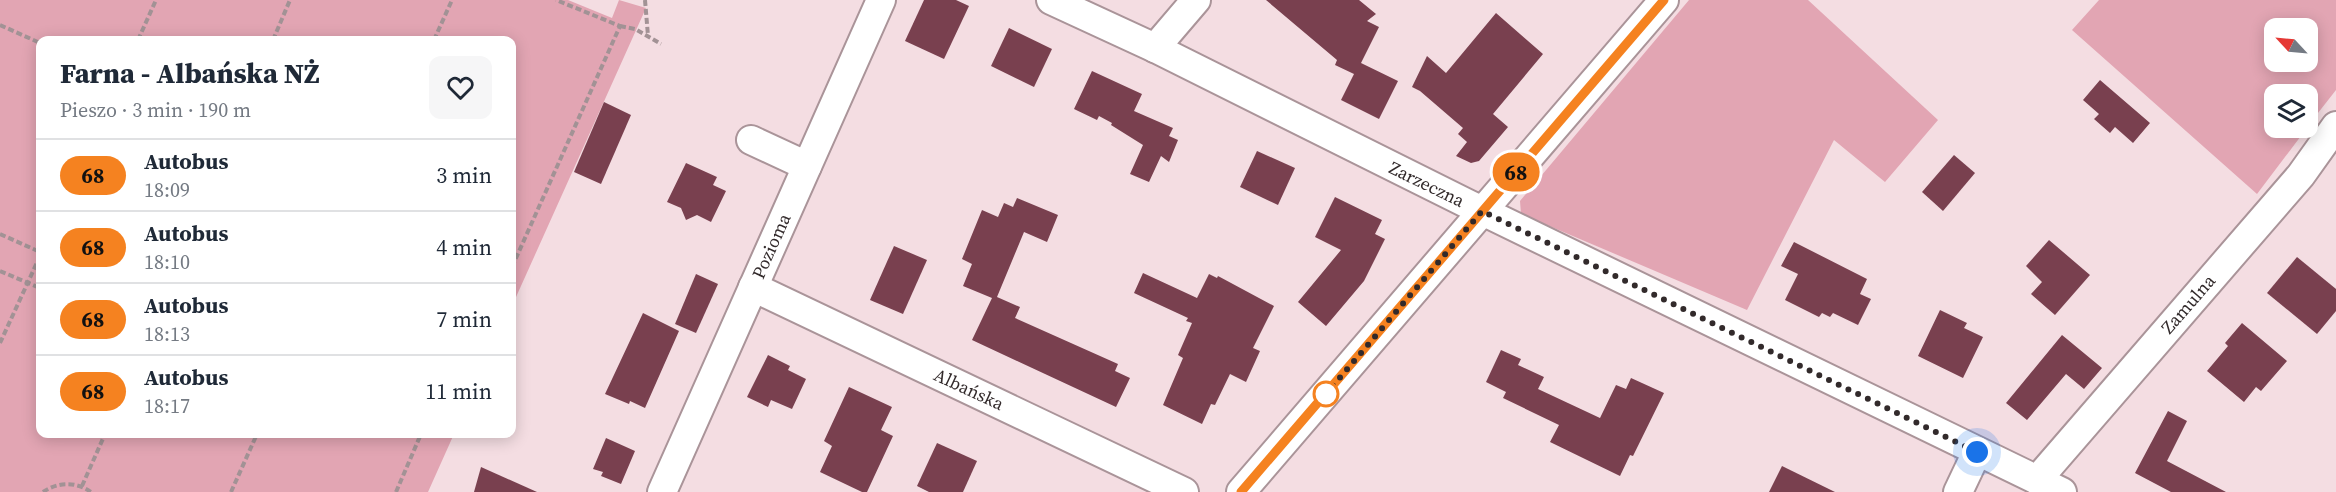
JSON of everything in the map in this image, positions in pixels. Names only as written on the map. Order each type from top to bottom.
[{"type":"street","name":"Pozioma","points":[[663,492],[881,0]]},
{"type":"street","name":"Zarzeczna","points":[[1051,0],[1155,48],[1482,211],[2049,486]]},
{"type":"street","points":[[1155,48],[1196,0]]},
{"type":"street","points":[[1241,492],[1664,0]]},
{"type":"street","name":"Zamulna","points":[[2049,486],[2301,175],[2336,126]]},
{"type":"street","points":[[752,140],[807,166]]},
{"type":"street","name":"Albańska","points":[[753,287],[1184,492]]},
{"type":"street","points":[[1958,492],[1977,452]]},
{"type":"path","points":[[140,36],[156,0]]},
{"type":"path","points":[[275,36],[290,0]]},
{"type":"path","points":[[436,36],[452,0]]},
{"type":"path","points":[[556,0],[620,26],[635,29],[661,44]]},
{"type":"path","points":[[645,0],[648,36]]},
{"type":"path","points":[[0,25],[36,41]]},
{"type":"path","points":[[517,254],[620,26]]},
{"type":"path","points":[[0,234],[36,252]]},
{"type":"path","points":[[0,343],[36,263]]},
{"type":"path","points":[[0,271],[36,286]]},
{"type":"path","points":[[82,486],[103,438]]},
{"type":"path","points":[[231,492],[255,438]]},
{"type":"path","points":[[396,492],[419,438]]},
{"type":"path","points":[[42,492],[64,484],[82,486],[91,492]]},
{"type":"shaded area","points":[[0,0],[568,0],[612,18],[619,0],[646,8],[516,297],[516,36],[36,36],[36,438],[452,438],[428,492],[0,492]]},
{"type":"shaded area","points":[[1689,0],[1808,0],[1938,120],[1885,182],[1834,140],[1747,310],[1521,214],[1520,201]]},
{"type":"shaded area","points":[[2099,0],[2336,0],[2336,90],[2318,113],[2318,84],[2264,84],[2264,138],[2299,138],[2257,194],[2072,30]]},
{"type":"building","points":[[924,0],[956,0],[969,6],[944,59],[905,41]]},
{"type":"building","points":[[1266,0],[1359,0],[1376,14],[1367,21],[1379,27],[1361,63],[1398,81],[1379,119],[1341,100],[1354,74],[1335,65],[1337,60]]},
{"type":"building","points":[[1496,13],[1543,54],[1493,114],[1508,127],[1479,161],[1471,163],[1456,156],[1467,142],[1458,134],[1463,128],[1420,91],[1412,87],[1427,56],[1446,73]]},
{"type":"building","points":[[1009,28],[1052,49],[1034,87],[991,66]]},
{"type":"building","points":[[1092,71],[1142,94],[1134,111],[1173,128],[1169,136],[1178,140],[1169,162],[1161,156],[1149,182],[1130,174],[1143,145],[1099,116],[1097,120],[1074,109]]},
{"type":"building","points":[[2100,80],[2150,123],[2133,143],[2115,127],[2110,133],[2094,119],[2099,114],[2083,100]]},
{"type":"building","points":[[604,102],[631,115],[601,184],[574,172]]},
{"type":"building","points":[[1257,151],[1295,168],[1278,205],[1240,187]]},
{"type":"building","points":[[1954,155],[1975,173],[1943,211],[1922,192]]},
{"type":"building","points":[[686,163],[717,177],[713,185],[726,191],[711,222],[697,215],[686,220],[681,208],[667,202]]},
{"type":"building","points":[[1335,197],[1382,220],[1375,234],[1385,239],[1364,281],[1326,326],[1298,302],[1341,250],[1315,237]]},
{"type":"building","points":[[1017,198],[1058,215],[1047,242],[1024,232],[997,297],[1020,307],[1015,318],[1118,364],[1115,371],[1130,378],[1116,407],[972,340],[992,298],[963,286],[972,264],[962,259],[982,210],[998,217],[1004,203],[1013,207]]},
{"type":"building","points":[[2049,240],[2090,275],[2055,315],[2031,294],[2042,282],[2026,266]]},
{"type":"building","points":[[1794,242],[1867,279],[1860,294],[1871,299],[1858,325],[1833,313],[1830,317],[1822,313],[1819,317],[1785,300],[1798,274],[1781,266]]},
{"type":"building","points":[[894,246],[927,260],[903,314],[870,300]]},
{"type":"building","points":[[2297,257],[2336,289],[2336,311],[2317,334],[2267,293]]},
{"type":"building","points":[[1143,273],[1197,298],[1209,274],[1217,278],[1218,276],[1274,306],[1253,348],[1260,351],[1246,382],[1230,374],[1215,405],[1211,404],[1202,424],[1163,405],[1183,358],[1178,355],[1192,323],[1186,321],[1188,318],[1134,293]]},
{"type":"building","points":[[696,274],[718,284],[696,333],[675,324]]},
{"type":"building","points":[[1940,310],[1967,323],[1964,328],[1983,337],[1963,378],[1918,356]]},
{"type":"building","points":[[643,313],[679,331],[645,408],[605,394]]},
{"type":"building","points":[[2242,323],[2287,361],[2261,391],[2256,387],[2244,402],[2207,371],[2228,346],[2225,343]]},
{"type":"building","points":[[2062,335],[2102,368],[2084,389],[2066,374],[2027,420],[2006,403]]},
{"type":"building","points":[[1501,350],[1521,359],[1518,365],[1544,377],[1538,389],[1600,418],[1616,385],[1626,389],[1631,378],[1664,393],[1633,456],[1630,455],[1620,476],[1550,442],[1559,425],[1503,398],[1506,392],[1486,382]]},
{"type":"building","points":[[768,355],[790,366],[788,370],[806,379],[792,409],[771,400],[768,407],[747,397]]},
{"type":"building","points":[[849,387],[892,407],[881,430],[893,436],[867,492],[862,492],[820,472],[832,446],[824,441]]},
{"type":"building","points":[[2168,411],[2187,421],[2167,461],[2226,492],[2171,492],[2135,473]]},
{"type":"building","points":[[606,438],[635,451],[621,484],[601,476],[603,472],[593,469]]},
{"type":"building","points":[[937,443],[977,461],[963,492],[929,492],[917,486]]},
{"type":"building","points":[[1782,466],[1835,492],[1769,492]]},
{"type":"building","points":[[481,467],[537,492],[474,492]]},
{"type":"bus line","name":"68","points":[[1241,492],[1664,0]]},
{"type":"route","points":[[1326,394],[1482,211],[1977,452]]}]
